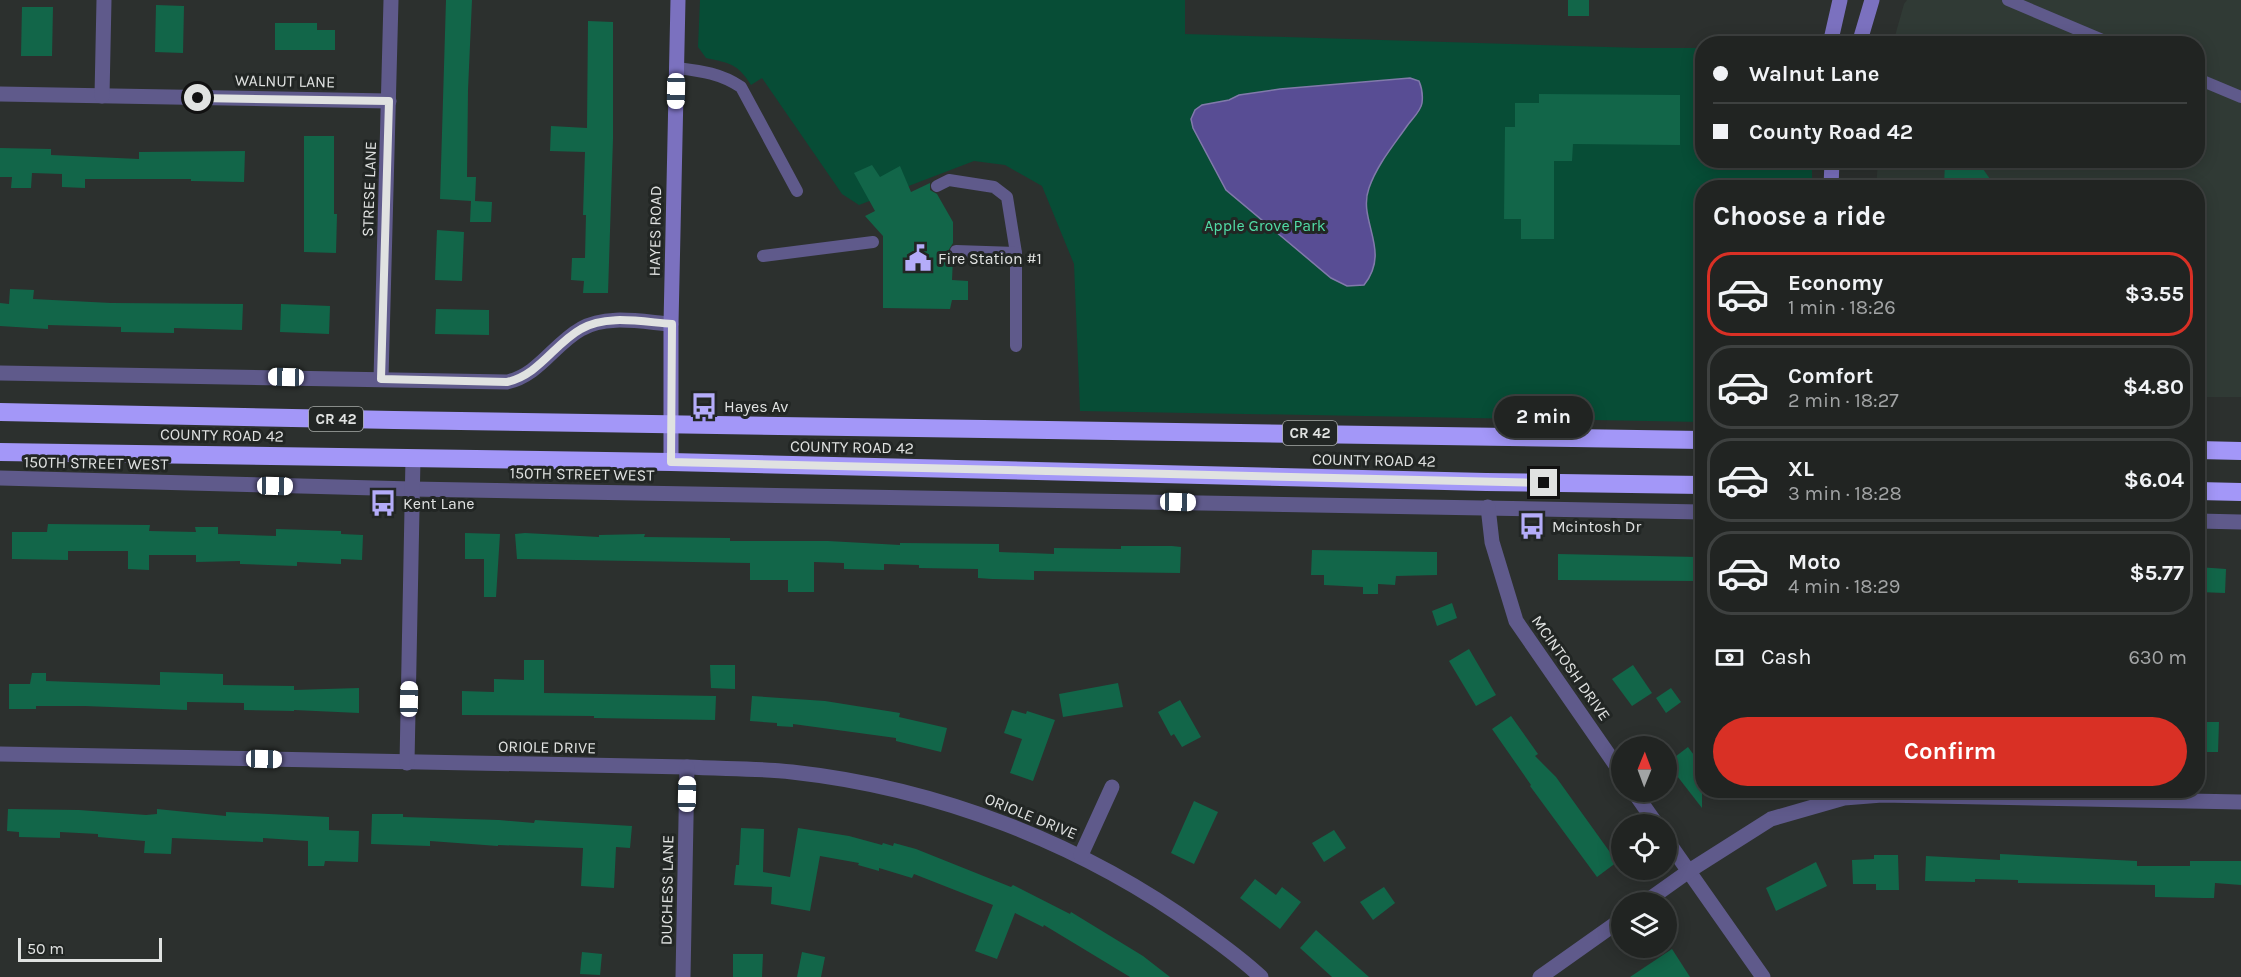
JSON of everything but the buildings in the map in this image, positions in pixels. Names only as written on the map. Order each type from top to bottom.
[{"type":"highway","name":"COUNTY ROAD 42","points":[[0,412],[1695,440]]},
{"type":"highway","points":[[2205,450],[2241,451]]},
{"type":"highway","name":"COUNTY ROAD 42","points":[[0,452],[671,462],[1695,485]]},
{"type":"highway","points":[[2205,491],[2241,492]]},
{"type":"street","points":[[102,96],[104,0]]},
{"type":"street","name":"STRESE LANE","points":[[381,379],[391,0]]},
{"type":"street","name":"HAYES ROAD","points":[[671,462],[678,0]]},
{"type":"street","points":[[1832,36],[1840,0]]},
{"type":"street","points":[[1861,36],[1872,0]]},
{"type":"street","name":"WALNUT LANE","points":[[0,94],[389,101]]},
{"type":"street","points":[[0,374],[507,382],[521,379],[581,328],[601,321],[672,324]]},
{"type":"street","points":[[408,763],[413,458]]},
{"type":"street","name":"150TH STREET WEST","points":[[0,478],[412,489],[1695,512]]},
{"type":"street","name":"MCINTOSH DRIVE","points":[[1488,507],[1492,542],[1516,621],[1611,758]]},
{"type":"street","points":[[2205,522],[2241,522]]},
{"type":"street","name":"ORIOLE DRIVE","points":[[0,754],[792,771],[892,789],[991,818],[1081,855],[1161,901],[1244,961],[1261,977]]},
{"type":"street","name":"DUCHESS LANE","points":[[683,977],[687,767]]},
{"type":"street","name":"ORIOLE DRIVE","points":[[1081,855],[1112,787]]},
{"type":"street","points":[[1659,892],[1771,819],[1844,798]]},
{"type":"street","points":[[2036,798],[2241,802]]},
{"type":"street","points":[[1677,854],[1764,977]]},
{"type":"street","points":[[1540,977],[1611,927]]},
{"type":"lane","points":[[2008,0],[2093,36]]},
{"type":"lane","points":[[677,68],[711,72],[726,77],[741,87],[797,191]]},
{"type":"lane","points":[[2205,82],[2241,97]]},
{"type":"lane","points":[[937,186],[949,180],[994,186],[1007,197],[1016,254],[1016,346]]},
{"type":"lane","points":[[763,256],[873,242]]},
{"type":"lane","points":[[956,250],[1016,254]]},
{"type":"shaded area","points":[[1907,0],[2241,0],[2241,397],[2205,397],[2205,180],[1877,180],[1877,168],[2205,168],[2205,36],[1895,36]]},
{"type":"shaded area","points":[[1410,78],[1419,81],[1422,103],[1381,164],[1369,188],[1366,200],[1367,212],[1375,248],[1375,260],[1372,272],[1364,285],[1347,286],[1331,278],[1226,190],[1193,128],[1191,119],[1195,110],[1202,105],[1229,100],[1239,95],[1280,89]]},
{"type":"green space","name":"Apple Grove Park","points":[[700,0],[1185,0],[1185,34],[1695,48],[1695,168],[1812,168],[1812,180],[1695,180],[1695,422],[1080,411],[1074,264],[1042,186],[1005,165],[974,161],[859,205],[842,194],[762,78],[751,85],[733,66],[706,58],[698,47]]},
{"type":"place","name":"Fire Station #1","points":[[918,258]]},
{"type":"place","name":"Hayes Av","points":[[704,406]]},
{"type":"place","name":"Kent Lane","points":[[383,503]]},
{"type":"place","name":"Mcintosh Dr","points":[[1532,526]]},
{"type":"route","points":[[198,98],[389,101],[381,379],[507,382],[521,379],[581,328],[601,321],[672,324],[671,462],[1544,483]]}]
